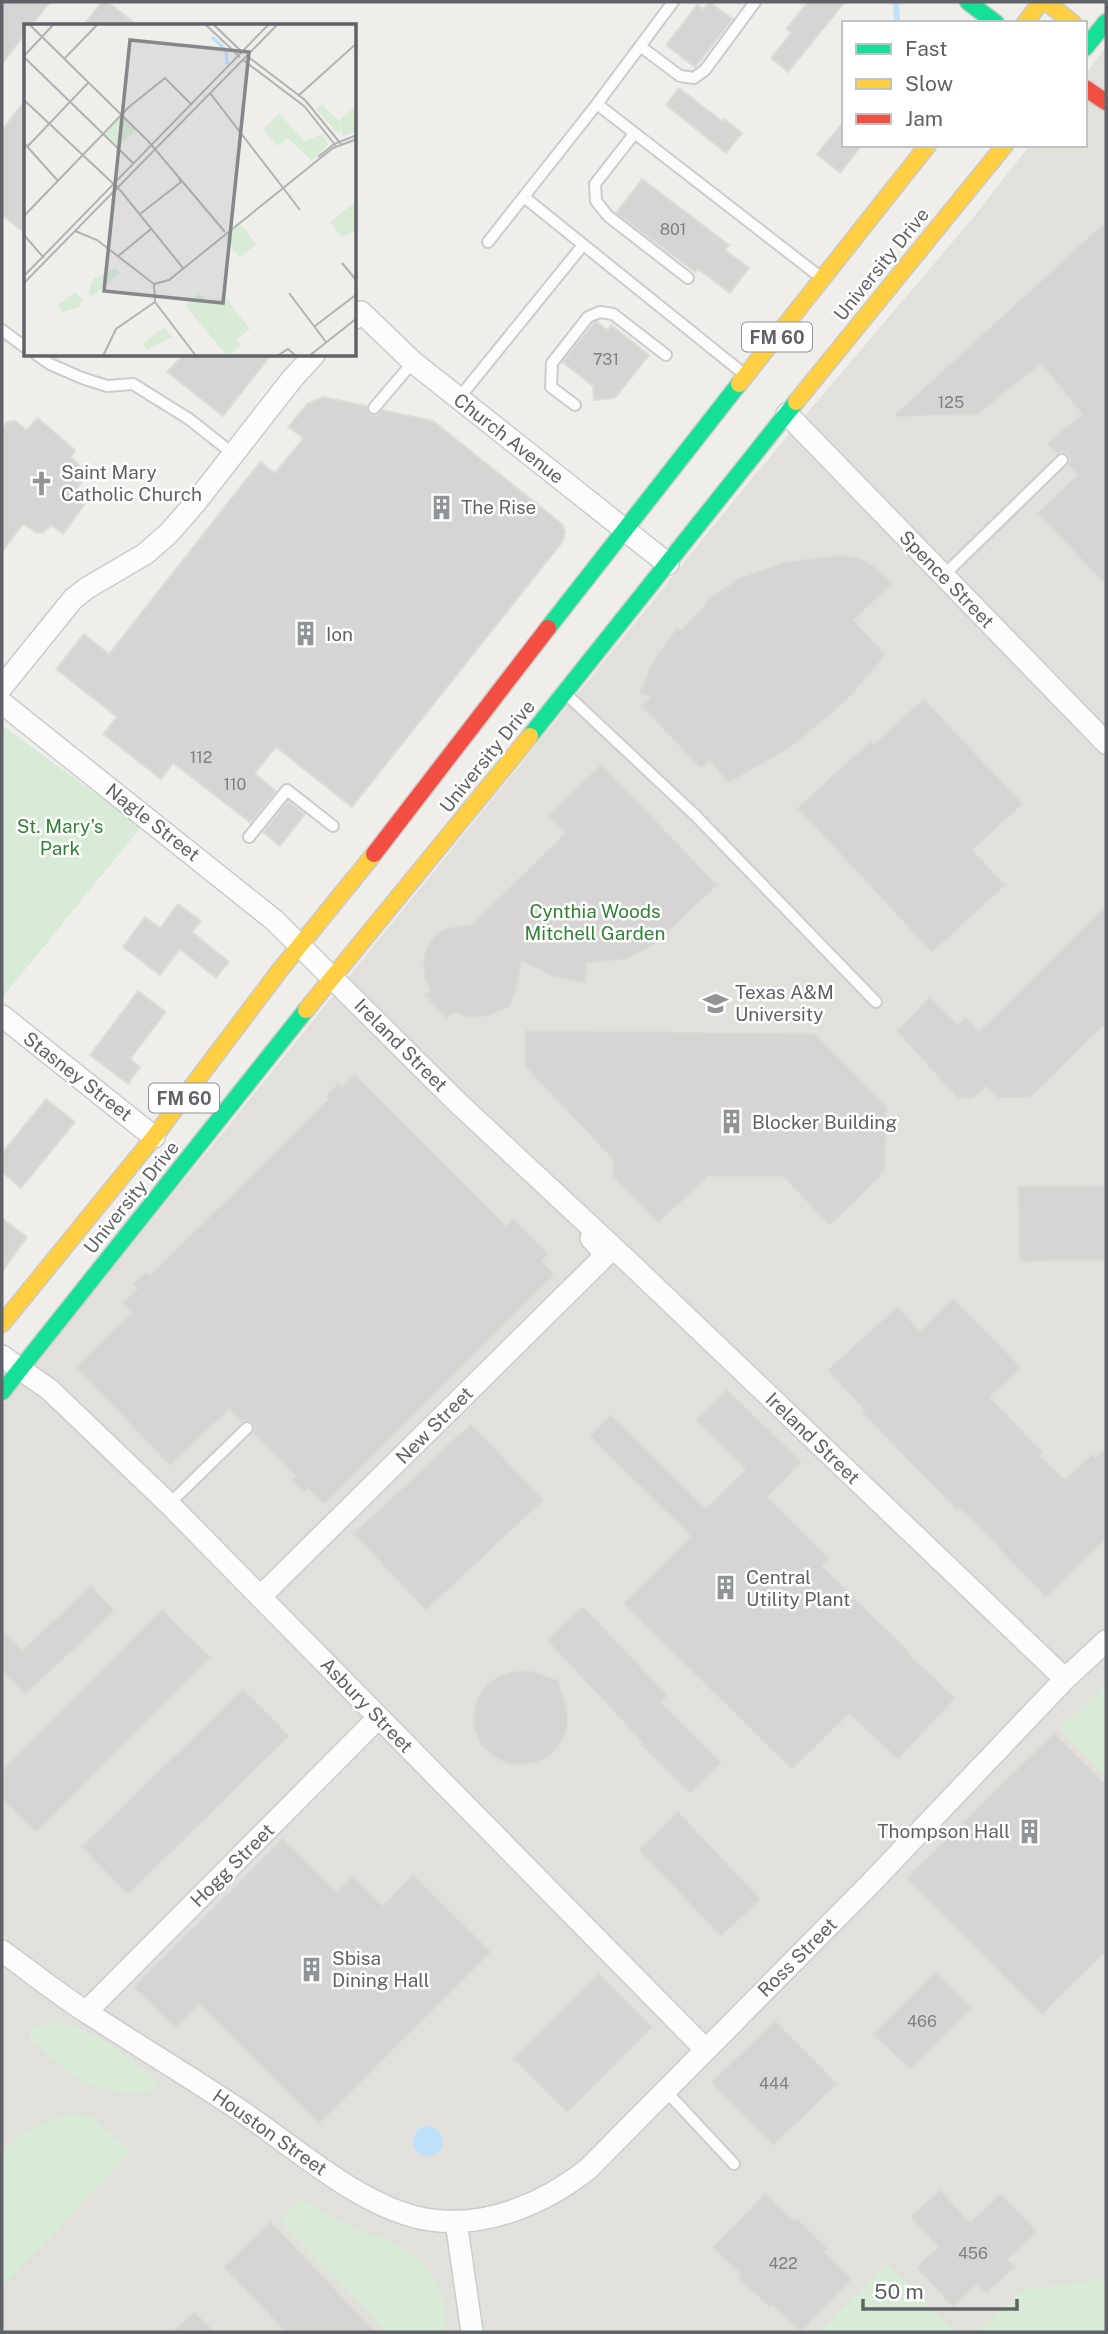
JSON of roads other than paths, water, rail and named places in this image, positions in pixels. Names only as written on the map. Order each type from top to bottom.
[{"type":"main road","points":[[968,2],[993,21]]},
{"type":"main road","points":[[1027,21],[1044,2],[1070,21]]},
{"type":"main road","points":[[1093,42],[1106,22]]},
{"type":"main road","points":[[1087,89],[1106,102]]},
{"type":"main road","name":"University Drive","points":[[2,1324],[154,1137],[625,529],[926,147]]},
{"type":"main road","name":"University Drive","points":[[2,1392],[1002,147]]},
{"type":"street","name":"Church Avenue","points":[[357,311],[413,362],[668,564]]},
{"type":"street","points":[[2,687],[73,599],[145,554],[169,533],[312,357]]},
{"type":"street","name":"Spence Street","points":[[787,415],[1106,743]]},
{"type":"street","name":"Nagle Street","points":[[2,703],[274,920],[334,978]]},
{"type":"street","name":"Ireland Street","points":[[334,978],[457,1102],[1065,1679]]},
{"type":"street","name":"Stasney Street","points":[[2,1016],[154,1137]]},
{"type":"street","name":"Ireland Street","points":[[560,1197],[585,1232],[606,1255]]},
{"type":"street","name":"New Street","points":[[261,1596],[606,1255]]},
{"type":"street","name":"Asbury Street","points":[[2,1356],[50,1391],[169,1504],[705,2049]]},
{"type":"street","name":"Ross Street","points":[[456,2221],[500,2214],[527,2205],[566,2187],[588,2169],[872,1882],[1065,1679],[1106,1641]]},
{"type":"street","name":"Hogg Street","points":[[86,2012],[378,1718]]},
{"type":"street","name":"Houston Street","points":[[2,1951],[86,2012],[197,2081],[374,2201],[410,2216],[456,2221]]},
{"type":"street","points":[[456,2221],[472,2332]]},
{"type":"lane","points":[[488,242],[673,2]]},
{"type":"lane","points":[[640,46],[680,76],[694,78],[705,70],[755,2]]},
{"type":"lane","points":[[597,104],[823,279]]},
{"type":"lane","points":[[634,134],[595,184],[596,201],[608,216],[688,278]]},
{"type":"lane","points":[[524,197],[747,376]]},
{"type":"lane","points":[[459,398],[583,245]]},
{"type":"lane","points":[[575,405],[551,387],[552,363],[588,317],[600,312],[613,314],[666,355]]},
{"type":"lane","points":[[2,331],[24,347]]},
{"type":"lane","points":[[40,357],[82,379],[107,386],[132,384],[189,419],[232,453]]},
{"type":"lane","points":[[374,408],[413,362]]},
{"type":"lane","points":[[944,575],[1062,460]]},
{"type":"lane","points":[[565,693],[695,815],[876,1002]]},
{"type":"lane","points":[[249,837],[287,789],[333,825]]},
{"type":"lane","points":[[169,1504],[247,1427]]},
{"type":"lane","points":[[665,2090],[734,2164]]},
{"type":"water","points":[[428,2126],[439,2130],[443,2141],[439,2152],[428,2156],[417,2152],[413,2141],[417,2130]]},
{"type":"waterway","points":[[896,2],[897,21]]},
{"type":"place","name":"Saint Mary Catholic Church","points":[[41,483]]},
{"type":"place","name":"The Rise","points":[[441,507]]},
{"type":"place","name":"Ion","points":[[306,634]]},
{"type":"place","name":"Texas A&M University","points":[[715,1003]]},
{"type":"place","name":"Blocker Building","points":[[732,1122]]},
{"type":"place","name":"Central Utility Plant","points":[[726,1588]]},
{"type":"place","name":"Thompson Hall","points":[[1030,1831]]},
{"type":"place","name":"Sbisa Dining Hall","points":[[312,1969]]},
{"type":"park label","name":"St. Mary's Park","points":[[60,837]]},
{"type":"park label","name":"Cynthia Woods Mitchell Garden","points":[[595,922]]}]
